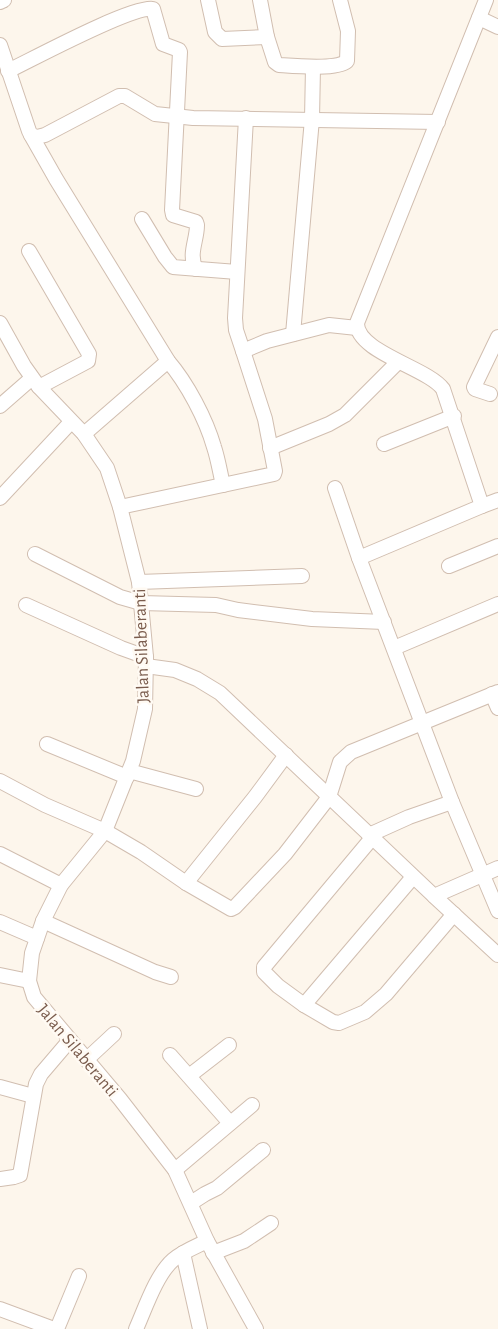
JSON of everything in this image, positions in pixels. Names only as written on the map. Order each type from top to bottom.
[{"type":"street","points":[[0,2],[4,0]]},
{"type":"street","points":[[208,0],[215,32],[222,39],[267,37]]},
{"type":"street","points":[[260,0],[274,62],[276,64],[313,67],[341,65],[348,61],[348,31],[340,0]]},
{"type":"street","points":[[359,558],[493,504],[440,384],[434,379],[398,362],[371,344],[360,334],[357,328],[357,323],[486,0]]},
{"type":"street","points":[[8,71],[106,24],[142,9],[152,8],[154,10],[164,44],[180,52],[172,210],[173,215],[192,220],[198,225],[195,248],[192,254],[192,261],[196,268]]},
{"type":"street","points":[[479,18],[498,28]]},
{"type":"street","points":[[0,45],[31,135],[204,420],[214,446],[223,485]]},
{"type":"street","points":[[293,334],[312,119],[313,67]]},
{"type":"street","points":[[31,135],[38,137],[45,135],[119,96],[125,96],[156,114],[177,116],[438,122]]},
{"type":"street","points":[[120,507],[274,474],[275,470],[265,420],[236,330],[235,318],[246,118]]},
{"type":"street","points":[[142,219],[171,266],[237,272]]},
{"type":"street","points":[[0,406],[35,382],[88,361],[89,354],[29,251]]},
{"type":"street","points":[[243,351],[267,341],[328,325],[357,328]]},
{"type":"street","name":"Jalan Silaberanti","points":[[1,327],[35,382],[84,434],[107,468],[120,507],[139,582],[146,661],[145,709],[133,761],[105,831],[61,884],[43,921],[32,953],[29,981],[34,997],[120,1099],[175,1170],[210,1247],[256,1329]]},
{"type":"street","points":[[490,394],[475,389],[474,386],[494,352],[498,337]]},
{"type":"street","points":[[84,434],[168,362]]},
{"type":"street","points":[[270,448],[330,424],[345,415],[398,362]]},
{"type":"street","points":[[384,444],[454,416]]},
{"type":"street","points":[[0,498],[71,422]]},
{"type":"street","points":[[335,488],[359,558],[452,802],[498,912]]},
{"type":"street","points":[[450,566],[498,546]]},
{"type":"street","points":[[35,554],[120,597],[141,603],[216,605],[238,610],[312,619],[384,622]]},
{"type":"street","points":[[139,582],[302,576]]},
{"type":"street","points":[[394,648],[498,604]]},
{"type":"street","points":[[26,605],[146,661],[175,670],[220,693],[328,797],[498,955]]},
{"type":"street","points":[[0,781],[45,805],[105,831],[141,852],[186,883],[233,908],[284,854],[328,797],[344,756],[495,693],[498,708]]},
{"type":"street","points":[[47,744],[128,774],[196,789]]},
{"type":"street","points":[[186,883],[286,755]]},
{"type":"street","points":[[452,802],[409,817],[371,837],[264,966],[264,972],[278,986],[304,1004],[333,1022],[339,1023],[365,1012],[386,994],[454,914]]},
{"type":"street","points":[[0,854],[61,884]]},
{"type":"street","points":[[434,896],[498,868]]},
{"type":"street","points":[[304,1004],[414,877]]},
{"type":"street","points":[[43,921],[170,978]]},
{"type":"street","points":[[0,922],[37,938]]},
{"type":"street","points":[[0,975],[29,981]]},
{"type":"street","points":[[86,1060],[114,1034]]},
{"type":"street","points":[[0,1179],[20,1174],[36,1084],[41,1074],[70,1040]]},
{"type":"street","points":[[188,1076],[229,1045]]},
{"type":"street","points":[[170,1055],[230,1123]]},
{"type":"street","points":[[0,1087],[33,1096]]},
{"type":"street","points":[[175,1170],[252,1105]]},
{"type":"street","points":[[191,1203],[217,1188],[263,1150]]},
{"type":"street","points":[[136,1329],[162,1271],[172,1261],[183,1254],[244,1241],[271,1223]]},
{"type":"street","points":[[183,1254],[200,1329]]},
{"type":"street","points":[[0,1310],[56,1329],[79,1276]]}]
